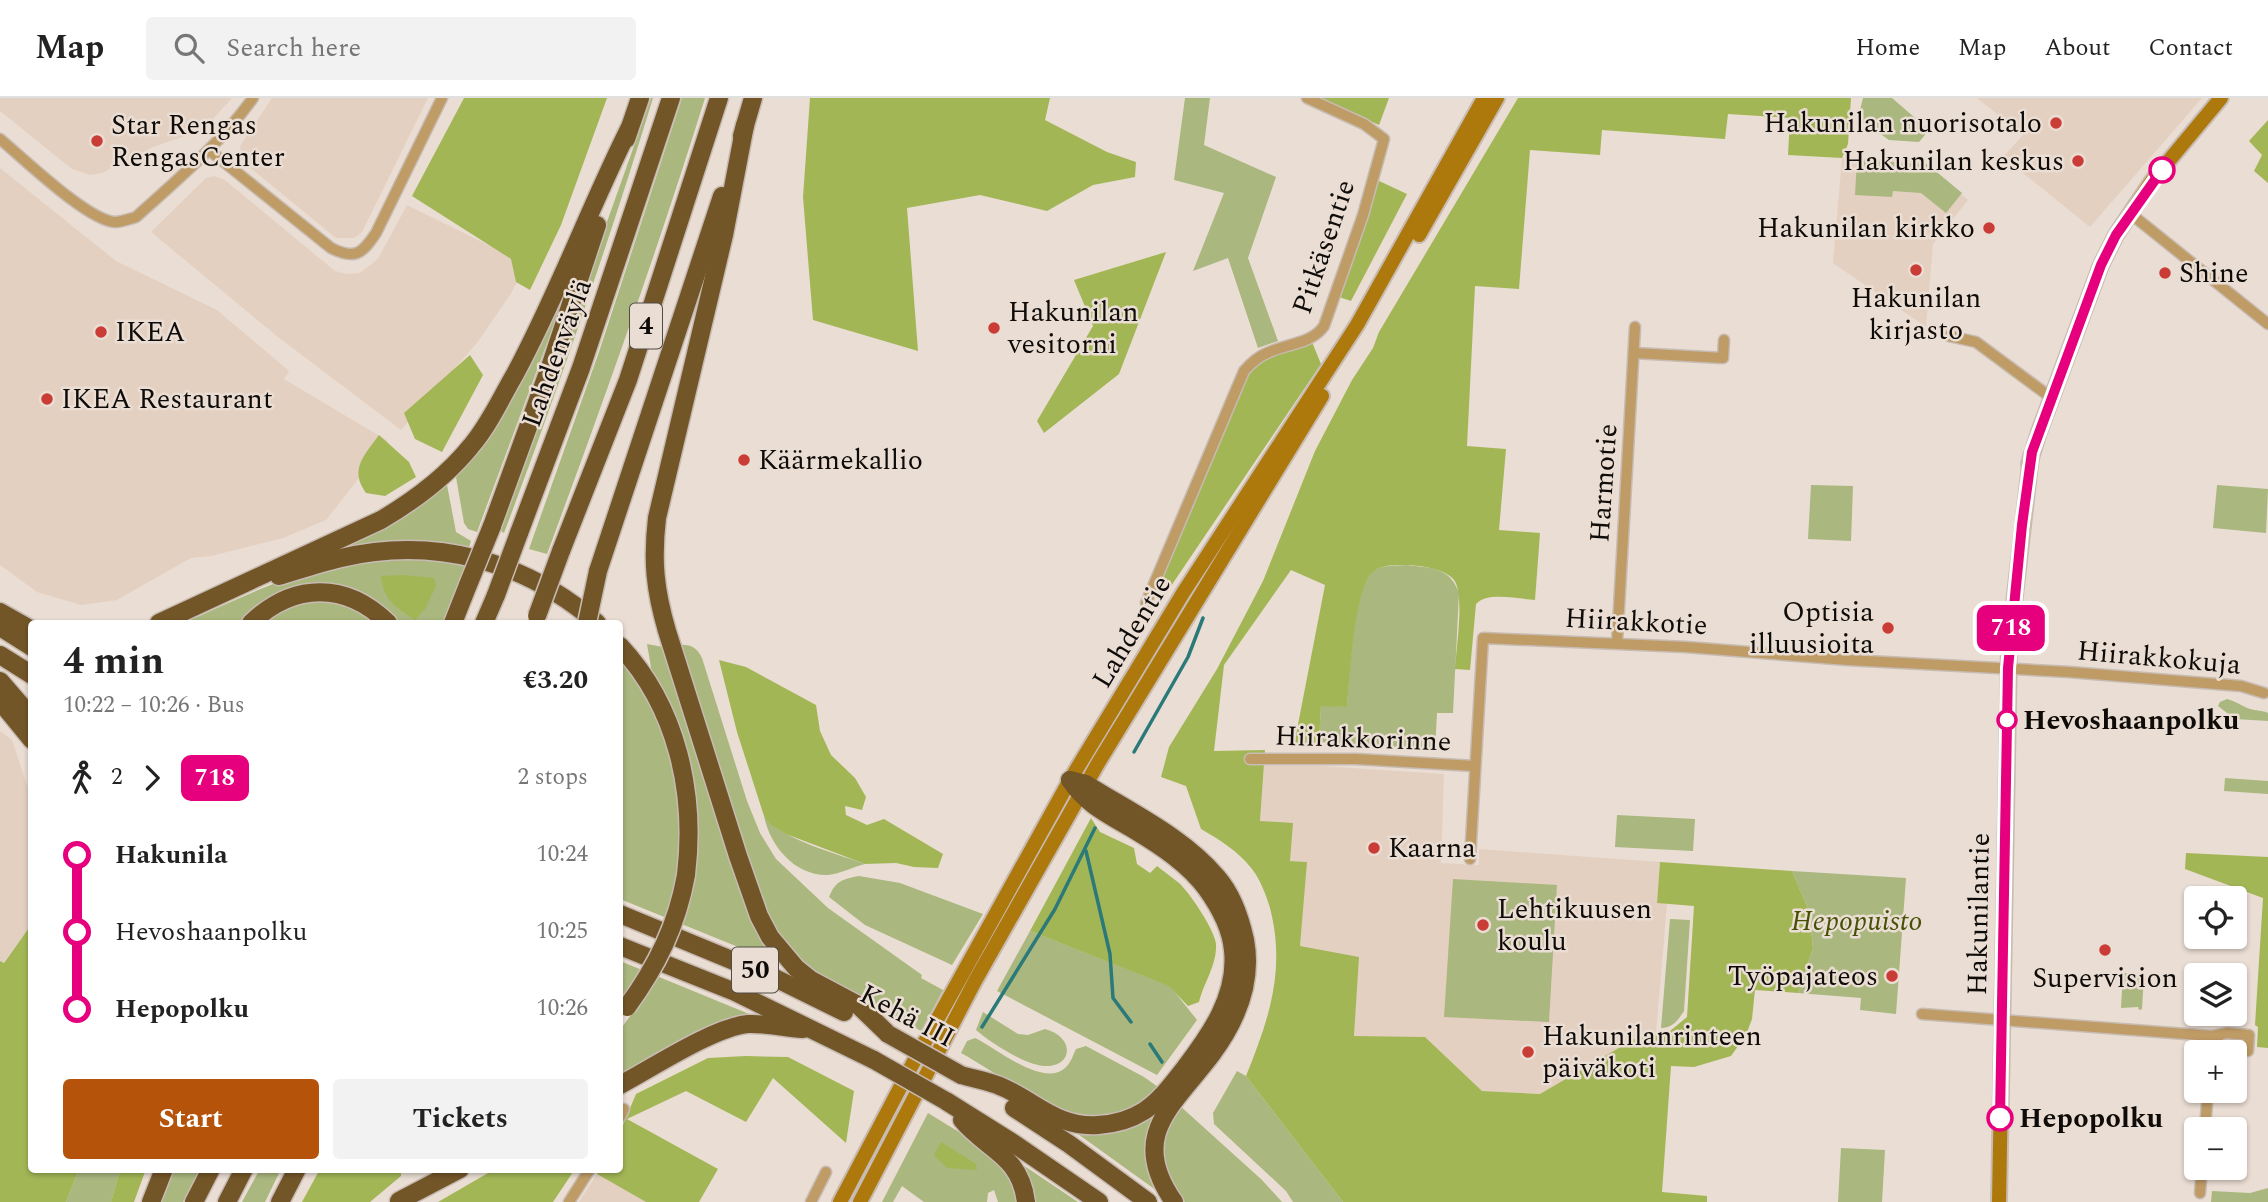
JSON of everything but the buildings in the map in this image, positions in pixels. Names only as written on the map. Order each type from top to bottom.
[{"type":"highway","points":[[454,620],[492,526],[551,364],[640,98]]},
{"type":"highway","name":"Lahdenväylä","points":[[485,620],[581,368],[671,98]]},
{"type":"highway","name":"4","points":[[536,620],[628,380],[719,98]]},
{"type":"highway","points":[[588,620],[598,571],[753,98]]},
{"type":"highway","points":[[745,125],[724,235],[657,518],[653,550],[658,601],[738,856],[759,916],[770,937],[796,968],[811,980],[858,1005],[888,1034]]},
{"type":"highway","points":[[166,620],[381,520],[409,504],[456,463],[490,418],[530,345],[629,128]]},
{"type":"highway","points":[[238,588],[343,557],[391,551],[460,554],[490,561],[527,576],[593,620]]},
{"type":"highway","points":[[255,620],[275,604],[291,597],[326,593],[342,594],[358,600],[385,620]]},
{"type":"highway","points":[[0,612],[28,628]]},
{"type":"highway","points":[[0,628],[28,645]]},
{"type":"highway","points":[[623,650],[652,689],[668,721],[679,752],[689,816],[686,874],[677,917],[646,980],[623,1012]]},
{"type":"highway","points":[[0,655],[28,672]]},
{"type":"highway","points":[[0,681],[28,713]]},
{"type":"highway","points":[[0,701],[28,735]]},
{"type":"highway","points":[[961,1075],[1002,1087],[1061,1120],[1096,1126],[1129,1119],[1156,1102],[1202,1046],[1221,1013],[1233,973],[1234,950],[1222,912],[1204,886],[1178,859],[1139,832],[1093,806],[1079,786]]},
{"type":"highway","points":[[1079,786],[1186,847],[1217,877],[1235,906],[1245,939],[1248,975],[1243,999],[1235,1017],[1214,1052],[1168,1108],[1158,1129],[1155,1163],[1174,1202]]},
{"type":"highway","name":"Kehä III","points":[[623,915],[775,978],[888,1034],[961,1075],[1069,1144],[1148,1202]]},
{"type":"highway","name":"Kehä III","points":[[623,947],[735,992],[874,1060],[946,1101],[1052,1168],[1099,1202]]},
{"type":"highway","points":[[623,1083],[724,1030],[760,1024],[813,1029]]},
{"type":"highway","points":[[946,1101],[969,1129],[1007,1159],[1021,1182],[1026,1202]]},
{"type":"highway","points":[[151,1202],[162,1173]]},
{"type":"highway","points":[[194,1202],[209,1173]]},
{"type":"highway","points":[[227,1202],[242,1173]]},
{"type":"highway","points":[[280,1202],[295,1173]]},
{"type":"highway","points":[[398,1202],[439,1173]]},
{"type":"highway","points":[[398,1202],[452,1173]]},
{"type":"main road","name":"Lahdentie","points":[[860,1202],[1183,593],[1357,325],[1484,98]]},
{"type":"main road","name":"Lahdentie","points":[[840,1202],[912,1065],[1079,786],[1363,330],[1497,98]]},
{"type":"main road","name":"Hakunilantie","points":[[1999,1202],[2007,753],[2005,668],[2031,456],[2052,398],[2152,181],[2221,98]]},
{"type":"main road","name":"Hakunilantie","points":[[2134,216],[2230,98]]},
{"type":"street","points":[[0,139],[74,200],[96,216],[114,222],[136,217],[209,150],[253,98]]},
{"type":"street","points":[[209,150],[331,248],[346,255],[358,253],[366,248],[376,233],[442,98]]},
{"type":"street","name":"Pitkäsentie","points":[[1146,603],[1244,371],[1254,360],[1267,353],[1319,334],[1363,215],[1384,139],[1364,124],[1307,98]]},
{"type":"street","points":[[2134,216],[2268,324]]},
{"type":"street","name":"Harmotie","points":[[1617,643],[1635,327]]},
{"type":"street","points":[[1950,336],[1976,342],[2052,398]]},
{"type":"street","points":[[1634,353],[1723,358],[1724,340]]},
{"type":"street","name":"Hiirakkotie","points":[[1470,859],[1483,638],[1617,643],[1924,665],[2005,668]]},
{"type":"street","name":"Hiirakkokuja","points":[[2005,668],[2241,686],[2264,693]]},
{"type":"street","name":"Hiirakkorinne","points":[[1250,759],[1356,759],[1475,766]]},
{"type":"street","points":[[1922,1014],[2212,1037],[2212,1040]]},
{"type":"street","points":[[811,1202],[826,1172]]},
{"type":"street","points":[[569,1202],[587,1173]]},
{"type":"street","points":[[2200,1193],[2201,1180]]},
{"type":"shaded area","points":[[0,98],[232,98],[203,130],[153,147],[102,173],[90,175],[72,169],[0,111]]},
{"type":"shaded area","points":[[272,98],[428,98],[362,232],[354,238],[336,238],[242,161],[240,146]]},
{"type":"shaded area","name":"Hakunilan keskus","points":[[1977,98],[2202,98],[2090,227],[2003,157],[2023,135]]},
{"type":"shaded area","points":[[1842,158],[1922,161],[1968,200],[1933,244],[1926,327],[1833,263]]},
{"type":"shaded area","points":[[0,168],[116,261],[217,310],[289,371],[284,379],[388,441],[326,520],[283,538],[211,556],[191,558],[117,600],[81,605],[37,592],[0,565]]},
{"type":"shaded area","points":[[214,176],[225,180],[335,271],[360,273],[378,259],[407,205],[527,264],[510,295],[477,343],[401,430],[278,337],[151,232],[206,178]]},
{"type":"shaded area","points":[[0,731],[12,740],[28,788],[28,929],[3,963],[0,961]]},
{"type":"shaded area","name":"Lehtikuusen koulu","points":[[1264,766],[1321,766],[1444,774],[1441,863],[1479,865],[1479,849],[1660,862],[1657,902],[1667,904],[1656,1033],[1634,1039],[1540,1094],[1482,1091],[1424,1037],[1354,1037],[1358,958],[1300,946],[1306,862],[1290,861],[1260,822]]},
{"type":"shaded area","points":[[597,1174],[646,1202],[579,1202]]},
{"type":"green space","points":[[464,98],[607,98],[561,225],[530,290],[516,282],[511,259],[412,196]]},
{"type":"green space","points":[[651,98],[600,262],[504,533],[498,529]]},
{"type":"green space","points":[[682,98],[705,98],[649,270],[547,554],[529,549],[599,352]]},
{"type":"green space","points":[[810,98],[1050,98],[1045,120],[1107,152],[1136,162],[1135,177],[1093,185],[1047,211],[980,195],[907,208],[918,351],[813,320],[803,197]]},
{"type":"green space","points":[[1185,98],[1210,98],[1204,145],[1276,177],[1248,258],[1278,341],[1258,348],[1228,258],[1193,271],[1224,193],[1174,180]]},
{"type":"green space","points":[[1320,98],[1389,98],[1379,125]]},
{"type":"green space","points":[[1518,98],[1851,98],[1848,144],[1842,158],[1788,155],[1790,118],[1728,114],[1725,139],[1602,130],[1600,155],[1530,150],[1519,289],[1475,286],[1467,446],[1506,449],[1499,530],[1540,533],[1535,600],[1495,597],[1476,604],[1470,670],[1455,669],[1459,597],[1454,580],[1438,570],[1409,565],[1385,566],[1376,570],[1369,576],[1360,602],[1353,639],[1347,707],[1321,706],[1319,742],[1294,745],[1325,585],[1291,570],[1224,665],[1214,751],[1265,750],[1260,821],[1293,823],[1290,861],[1307,862],[1300,946],[1359,957],[1354,1036],[1425,1037],[1482,1091],[1540,1094],[1634,1039],[1670,1031],[1687,1017],[1694,906],[1657,903],[1660,862],[1792,871],[1809,911],[1813,948],[1798,993],[1755,990],[1752,1019],[1746,1035],[1731,1056],[1694,1067],[1671,1066],[1662,1192],[1707,1196],[1707,1202],[1343,1202],[1246,1076],[1268,1014],[1276,973],[1275,931],[1262,887],[1255,873],[1241,857],[1201,829],[1186,786],[1161,777],[1169,747],[1217,669],[1263,581],[1315,451],[1352,380]]},
{"type":"green space","points":[[1863,98],[1892,98],[1929,130],[1919,142],[1889,140],[1858,118]]},
{"type":"green space","points":[[2268,120],[2268,183],[2254,171],[2262,155],[2249,141]]},
{"type":"green space","points":[[1857,160],[1927,164],[1962,193],[1946,213],[1921,193],[1893,191],[1892,197],[1855,195]]},
{"type":"green space","points":[[1377,180],[1407,194],[1351,301],[1339,297]]},
{"type":"green space","points":[[1166,252],[1119,374],[1044,433],[1037,421],[1093,326],[1074,280]]},
{"type":"green space","points":[[567,289],[477,532],[468,529],[464,523],[456,477],[498,421]]},
{"type":"green space","points":[[1312,342],[1321,364],[1169,589],[1156,591],[1248,374],[1263,360]]},
{"type":"green space","points":[[470,355],[483,375],[442,452],[415,439],[404,413]]},
{"type":"green space","points":[[379,435],[409,462],[416,477],[385,496],[366,493],[359,477],[360,463]]},
{"type":"green space","points":[[447,485],[456,532],[471,541],[469,547],[400,543],[331,550]]},
{"type":"green space","points":[[1811,485],[1853,486],[1851,541],[1808,539]]},
{"type":"green space","points":[[2217,485],[2268,489],[2266,533],[2213,528]]},
{"type":"green space","points":[[419,557],[467,565],[445,620],[394,620],[381,604],[362,592],[344,585],[324,583],[285,590],[267,598],[251,609],[242,620],[190,620],[262,588],[323,568],[353,562]]},
{"type":"green space","points":[[1406,565],[1438,570],[1450,578],[1459,593],[1453,713],[1437,713],[1435,750],[1319,742],[1321,705],[1347,707],[1353,637],[1364,584],[1370,574],[1378,569]]},
{"type":"green space","points":[[381,576],[434,578],[436,586],[425,609],[415,620],[388,598]]},
{"type":"green space","points":[[313,600],[331,602],[362,613],[372,620],[269,620],[300,603]]},
{"type":"green space","points":[[647,644],[663,647],[747,903],[780,964],[623,900],[623,661],[649,699],[670,746],[681,806],[676,889],[693,891],[698,838],[695,786],[684,737],[652,673]]},
{"type":"green space","points":[[679,645],[693,647],[702,658],[747,801],[760,833],[776,859],[828,908],[922,975],[921,978],[943,990],[921,1031],[832,983],[800,960],[778,933],[764,906]]},
{"type":"green space","points":[[719,660],[746,667],[816,705],[820,731],[831,755],[855,778],[866,797],[862,810],[845,806],[846,815],[867,825],[884,819],[943,854],[938,868],[896,863],[865,864],[786,834],[770,824],[764,816],[737,732]]},
{"type":"green space","points":[[2227,699],[2268,713],[2268,721],[2235,719],[2218,706]]},
{"type":"green space","points":[[2225,778],[2268,781],[2268,794],[2224,791]]},
{"type":"green space","points":[[1617,815],[1695,819],[1693,851],[1615,847]]},
{"type":"green space","points":[[764,816],[773,825],[797,839],[865,864],[828,875],[805,870],[795,865],[778,848]]},
{"type":"green space","points":[[1091,818],[1100,832],[1134,848],[1137,864],[1150,873],[1157,866],[1179,883],[1206,921],[1215,938],[1216,952],[1199,1002],[1188,1006],[1169,986],[1030,931]]},
{"type":"green space","points":[[2186,853],[2268,857],[2268,1048],[2257,1047],[2258,1027],[2255,1025],[2263,898],[2247,892],[2247,886],[2231,886],[2185,869]]},
{"type":"green space","name":"Hepopuisto","points":[[1792,871],[1906,878],[1896,1014],[1860,1010],[1861,998],[1798,993],[1813,948],[1809,911]]},
{"type":"green space","points":[[859,876],[900,883],[983,914],[952,965],[865,925],[829,897],[840,882]]},
{"type":"green space","points":[[1453,879],[1557,885],[1549,1022],[1444,1017]]},
{"type":"green space","points":[[1670,919],[1690,920],[1684,1011],[1672,1025],[1661,1028]]},
{"type":"green space","points":[[28,929],[28,1173],[77,1173],[66,1202],[0,1202],[0,961],[4,963]]},
{"type":"green space","points":[[1030,931],[1170,986],[1197,1020],[1157,1075],[997,991]]},
{"type":"green space","points":[[623,962],[754,1016],[623,1075],[623,1026],[652,986],[639,980],[623,1003]]},
{"type":"green space","points":[[2123,973],[2144,974],[2142,1009],[2121,1008]]},
{"type":"green space","points":[[983,1012],[1018,1034],[1028,1035],[1045,1029],[1054,1033],[1065,1043],[1066,1055],[1057,1064],[1041,1066],[1011,1054],[976,1030]]},
{"type":"green space","points":[[975,1038],[1032,1070],[1045,1073],[1056,1073],[1065,1068],[1076,1049],[1086,1046],[1158,1087],[1134,1107],[1110,1116],[1084,1116],[1059,1109],[1033,1097],[961,1053],[967,1041]]},
{"type":"green space","points":[[788,1057],[854,1091],[846,1143],[773,1078],[746,1122],[686,1091],[627,1119],[718,1169],[699,1202],[646,1202],[597,1174],[623,1173],[623,1125],[636,1094],[708,1058]]},
{"type":"green space","points":[[1237,1071],[1246,1076],[1343,1202],[1293,1202],[1286,1191],[1214,1124],[1213,1113]]},
{"type":"green space","points":[[1179,1105],[1262,1180],[1282,1202],[1185,1202],[1169,1178],[1163,1155],[1167,1131]]},
{"type":"green space","points":[[1158,1107],[1160,1193],[1071,1129]]},
{"type":"green space","points":[[928,1113],[985,1148],[1010,1176],[1019,1202],[998,1202],[994,1190],[988,1193],[987,1202],[924,1202],[902,1186],[893,1202],[882,1202]]},
{"type":"green space","points":[[941,1142],[976,1164],[977,1170],[947,1168],[934,1155]]},
{"type":"green space","points":[[1841,1148],[1885,1150],[1882,1202],[1838,1202]]},
{"type":"green space","points":[[1017,1161],[1078,1202],[1032,1202]]},
{"type":"green space","points":[[77,1173],[119,1173],[111,1202],[66,1202]]},
{"type":"green space","points":[[119,1173],[145,1173],[134,1202],[111,1202]]},
{"type":"green space","points":[[168,1173],[198,1173],[183,1202],[156,1202]]},
{"type":"green space","points":[[258,1173],[279,1173],[265,1202],[242,1202]]},
{"type":"green space","points":[[318,1173],[401,1173],[401,1176],[370,1202],[302,1202]]},
{"type":"green space","points":[[488,1173],[572,1173],[553,1202],[438,1202]]},
{"type":"green space","points":[[2268,1188],[2268,1202],[2211,1202],[2212,1191],[2250,1193]]},
{"type":"waterway","points":[[1134,752],[1188,657],[1203,618]]},
{"type":"waterway","points":[[982,1027],[1055,909],[1095,828]]},
{"type":"waterway","points":[[1086,851],[1110,954],[1113,998],[1131,1022]]},
{"type":"waterway","points":[[1150,1044],[1162,1062]]},
{"type":"bus line","name":"718","points":[[2000,1118],[2007,688],[2009,647],[2031,456],[2101,265],[2116,235],[2162,170]]},
{"type":"place","name":"Hakunilan nuorisotalo","points":[[2056,123]]},
{"type":"place","name":"Star Rengas RengasCenter","points":[[97,141]]},
{"type":"place","name":"Hakunilan keskus","points":[[2078,161]]},
{"type":"place","name":"Hakunilan kirkko","points":[[1989,228]]},
{"type":"place","name":"Hakunilan kirjasto","points":[[1916,270]]},
{"type":"place","name":"Shine","points":[[2165,273]]},
{"type":"place","name":"Hakunilan vesitorni","points":[[994,328]]},
{"type":"place","name":"IKEA","points":[[101,332]]},
{"type":"place","name":"IKEA Restaurant","points":[[47,399]]},
{"type":"place","name":"Käärmekallio","points":[[744,460]]},
{"type":"place","name":"Optisia illuusioita","points":[[1888,628]]},
{"type":"place","name":"Hevoshaanpolku","points":[[2007,720]]},
{"type":"place","name":"Kaarna","points":[[1374,848]]},
{"type":"place","name":"Lehtikuusen koulu","points":[[1483,925]]},
{"type":"place","name":"Supervision","points":[[2105,950]]},
{"type":"place","name":"Työpajateos","points":[[1892,976]]},
{"type":"place","name":"Hakunilanrinteen päiväkoti","points":[[1528,1052]]},
{"type":"place","name":"Hepopolku","points":[[2000,1118]]}]
